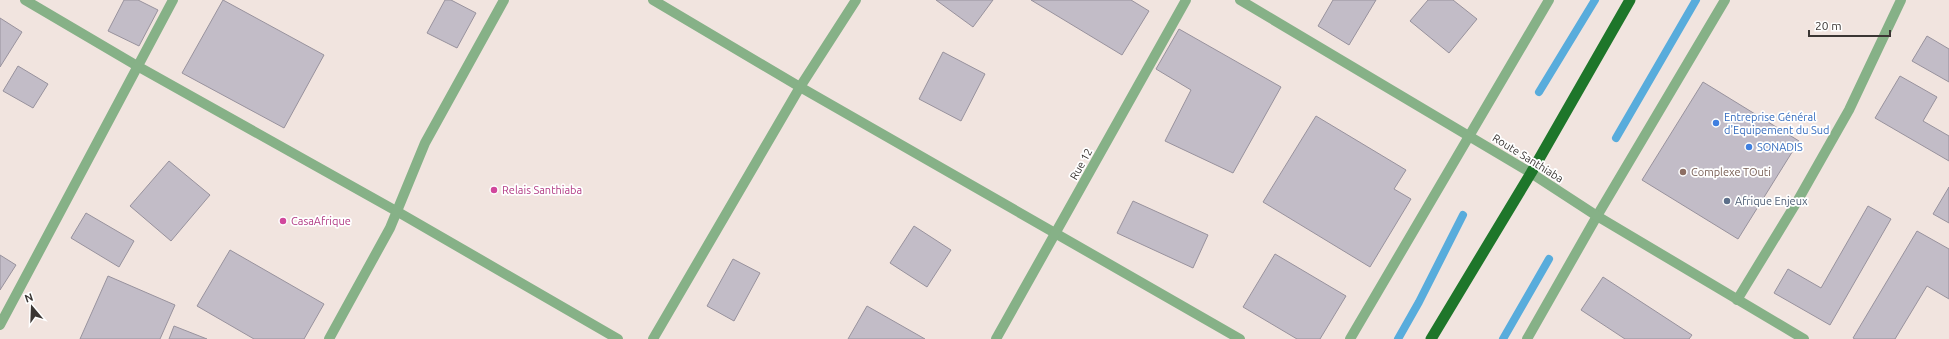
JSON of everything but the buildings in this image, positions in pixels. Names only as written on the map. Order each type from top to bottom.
[{"type":"highway","points":[[1431,339],[1531,173],[1630,0]]},
{"type":"street","points":[[26,0],[138,67],[398,212],[618,339]]},
{"type":"street","points":[[0,325],[173,0]]},
{"type":"street","points":[[329,339],[379,251],[398,212],[425,143],[504,0]]},
{"type":"street","points":[[653,0],[800,87],[1056,232],[1240,339]]},
{"type":"street","points":[[653,339],[800,87],[856,0]]},
{"type":"street","name":"Rue 12","points":[[996,339],[1186,0]]},
{"type":"street","name":"Route Santhiaba","points":[[1240,0],[1531,173],[1597,216],[1804,339]]},
{"type":"street","points":[[1350,339],[1470,137],[1549,0]]},
{"type":"street","points":[[1527,339],[1597,216],[1725,0]]},
{"type":"street","points":[[1737,300],[1798,200],[1849,110],[1901,0]]},
{"type":"waterway","points":[[1539,92],[1595,0]]},
{"type":"waterway","points":[[1616,138],[1696,0]]},
{"type":"waterway","points":[[1398,339],[1419,302],[1463,215]]},
{"type":"waterway","points":[[1503,339],[1549,259]]},
{"type":"place","name":"Entreprise Général d'Equipement du Sud","points":[[1716,123]]},
{"type":"place","name":"SONADIS","points":[[1749,147]]},
{"type":"place","name":"Complexe TOuti","points":[[1683,172]]},
{"type":"place","name":"Relais Santhiaba","points":[[494,190]]},
{"type":"place","name":"Afrique Enjeux","points":[[1727,201]]},
{"type":"place","name":"CasaAfrique","points":[[283,221]]}]
